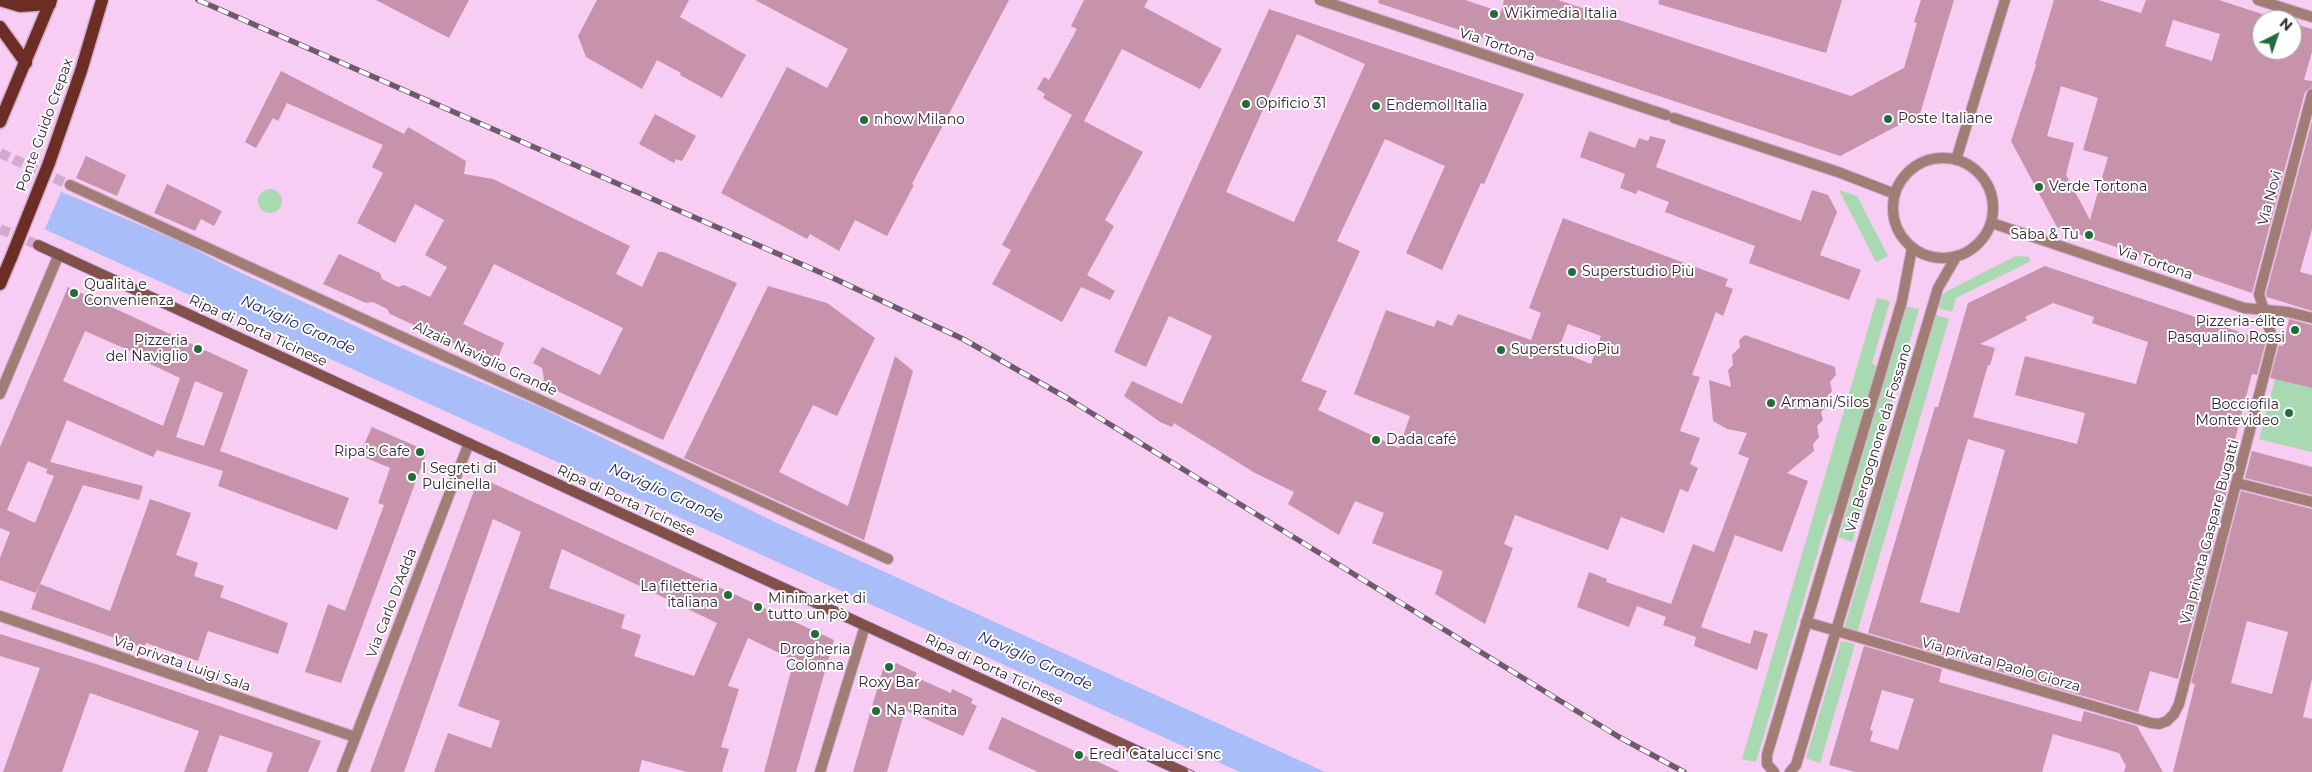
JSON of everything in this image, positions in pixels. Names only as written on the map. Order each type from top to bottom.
[{"type":"main road","points":[[0,0],[20,6],[50,2],[0,122]]},
{"type":"main road","name":"Ponte Guido Crepax","points":[[0,284],[49,163],[81,71],[102,0]]},
{"type":"main road","points":[[0,27],[26,63]]},
{"type":"street","name":"Via Tortona","points":[[1320,0],[1829,169],[1895,194]]},
{"type":"street","points":[[1956,160],[2004,0]]},
{"type":"street","points":[[2258,0],[2312,17]]},
{"type":"street","name":"Via Novi","points":[[2263,310],[2259,294],[2312,94]]},
{"type":"street","points":[[1937,158],[1956,160],[1978,172],[1989,186],[1994,204],[1992,223],[1987,233],[1976,246],[1956,257],[1933,258],[1912,248],[1901,236],[1894,221],[1895,194],[1903,178],[1922,163],[1937,158]]},
{"type":"street","name":"Alzaia Naviglio Grande","points":[[70,185],[888,559]]},
{"type":"street","name":"Via Tortona","points":[[1992,223],[2244,308],[2288,312],[2312,318]]},
{"type":"street","name":"Ripa di Porta Ticinese","points":[[38,245],[1182,772]]},
{"type":"street","name":"Via Bergognone da Fossano","points":[[1774,772],[1767,764],[1767,755],[1902,301],[1912,248]]},
{"type":"street","points":[[0,394],[59,254]]},
{"type":"street","name":"Via Bergognone da Fossano","points":[[1790,772],[1796,765],[1938,288],[1956,257]]},
{"type":"street","name":"Via privata Gaspare Bugatti","points":[[2159,724],[2167,721],[2174,714],[2179,704],[2273,341],[2263,310]]},
{"type":"street","name":"Via Carlo D'Adda","points":[[342,772],[469,443]]},
{"type":"street","points":[[2237,483],[2312,502]]},
{"type":"street","name":"Via privata Luigi Sala","points":[[0,616],[355,738]]},
{"type":"street","points":[[1806,622],[1836,631]]},
{"type":"street","points":[[820,772],[865,626]]},
{"type":"street","name":"Via privata Paolo Giorza","points":[[1836,631],[2159,724]]},
{"type":"green space","points":[[270,189],[279,192],[282,201],[279,210],[270,213],[261,210],[258,201],[261,192]]},
{"type":"green space","points":[[1839,190],[1857,196],[1888,256],[1876,262]]},
{"type":"green space","points":[[2016,256],[2029,257],[2031,261],[1956,298],[1952,312],[1938,308],[1942,296],[1947,291]]},
{"type":"green space","points":[[1877,298],[1890,301],[1872,363],[1877,367],[1835,512],[1829,514],[1756,762],[1742,759]]},
{"type":"green space","points":[[1905,306],[1919,309],[1852,542],[1839,537]]},
{"type":"green space","points":[[1936,315],[1949,319],[1857,633],[1844,629]]},
{"type":"green space","name":"Bocciofila Montevideo","points":[[2275,379],[2312,388],[2312,452],[2259,439]]},
{"type":"green space","points":[[1841,641],[1855,644],[1820,763],[1806,758]]},
{"type":"water","name":"Naviglio Grande","points":[[0,166],[183,243],[233,269],[417,355],[542,408],[779,524],[1325,772],[1240,772],[0,209]]},
{"type":"pier","points":[[0,164],[62,190],[44,231],[0,212]]},
{"type":"building","points":[[376,0],[469,0],[449,38]]},
{"type":"building","points":[[597,0],[689,0],[680,17],[746,55],[722,98],[657,60],[642,89],[586,57],[578,36]]},
{"type":"building","points":[[755,0],[1009,0],[912,184],[914,185],[887,236],[855,220],[839,251],[810,234],[807,239],[721,193],[787,67],[827,88],[848,49]]},
{"type":"building","points":[[1084,0],[1148,0],[1144,7],[1222,49],[1200,89],[1122,49],[1084,121],[1143,152],[1105,220],[1114,226],[1087,275],[1115,291],[1110,300],[1081,287],[1062,322],[992,284],[1011,250],[1002,245],[1072,115],[1043,98],[1045,94],[1037,89],[1044,77],[1049,80],[1077,29],[1071,26]]},
{"type":"building","points":[[1379,0],[1465,0],[1501,12],[1504,0],[1558,0],[1851,96],[1904,68],[1917,23],[1914,22],[1921,0],[1954,0],[1920,114],[1840,156],[1378,3]]},
{"type":"building","points":[[1659,0],[1842,0],[1826,53],[1658,4]]},
{"type":"building","points":[[2054,0],[2098,0],[2141,13],[2146,0],[2219,0],[2252,11],[2252,60],[2302,60],[2302,26],[2312,29],[2312,52],[2304,80],[2312,81],[2312,87],[2305,92],[2252,293],[2057,227],[2011,141],[2036,65]],"holes":[[[2173,20],[2220,34],[2212,61],[2165,46]],[[2061,86],[2098,98],[2083,150],[2108,157],[2090,220],[2066,175],[2074,143],[2047,136]]]},
{"type":"building","points":[[1269,9],[1524,94],[1484,184],[1481,183],[1442,270],[1406,253],[1445,166],[1385,139],[1337,241],[1360,251],[1301,381],[1327,391],[1318,410],[1399,448],[1410,416],[1354,394],[1386,310],[1434,327],[1437,320],[1452,326],[1458,314],[1531,340],[1541,313],[1529,308],[1563,218],[1728,279],[1725,286],[1733,289],[1723,316],[1716,312],[1692,375],[1700,377],[1680,431],[1700,438],[1690,464],[1698,468],[1688,492],[1680,489],[1664,533],[1621,517],[1608,550],[1515,515],[1504,544],[1513,548],[1485,624],[1435,594],[1443,571],[1372,543],[1384,513],[1355,501],[1339,535],[1288,504],[1294,492],[1255,473],[1174,423],[1172,427],[1160,422],[1124,396],[1132,381],[1182,404],[1212,336],[1169,316],[1146,367],[1114,352]],"holes":[[[1297,34],[1365,64],[1294,222],[1226,192]],[[1568,324],[1601,336],[1591,364],[1558,351]]]},
{"type":"building","points":[[281,71],[404,134],[408,127],[466,161],[464,174],[493,179],[630,246],[616,274],[642,287],[658,252],[664,252],[737,283],[663,440],[542,384],[544,379],[542,368],[533,363],[542,347],[600,375],[623,328],[494,264],[463,324],[504,343],[496,363],[390,314],[387,309],[373,302],[366,303],[323,284],[339,254],[380,273],[382,279],[398,287],[404,285],[430,297],[447,267],[425,255],[444,220],[415,204],[395,243],[357,223],[383,173],[372,167],[383,145],[287,103],[278,121],[273,118],[256,148],[245,142]]},
{"type":"building","points":[[655,114],[696,136],[682,161],[676,159],[674,163],[639,144]]},
{"type":"building","points":[[2312,121],[2312,229],[2300,272],[2312,275],[2312,311],[2267,297],[2266,294]]},
{"type":"building","points":[[1589,131],[1635,148],[1639,138],[1648,141],[1650,136],[1666,140],[1656,167],[1801,221],[1812,190],[1828,195],[1837,212],[1820,255],[1861,270],[1849,300],[1749,263],[1755,246],[1665,212],[1669,202],[1638,190],[1636,194],[1620,188],[1625,174],[1580,157]]},
{"type":"building","points":[[86,156],[126,175],[117,196],[76,178]]},
{"type":"building","points":[[167,184],[222,211],[214,226],[201,219],[195,231],[154,213]]},
{"type":"building","points":[[2045,266],[2266,341],[2257,375],[2252,374],[2233,447],[2238,448],[2178,679],[2150,671],[2138,712],[1868,633],[1968,303]],"holes":[[[2053,303],[2094,317],[2092,323],[2148,342],[2136,384],[2025,356],[2015,395],[2085,413],[2077,444],[1973,417],[1988,365],[1990,365],[1995,348],[1980,344],[2027,320],[2025,317]],[[1968,439],[2005,450],[1959,613],[1920,602]]]},
{"type":"building","points":[[768,286],[827,303],[875,338],[837,416],[813,405],[779,472],[848,506],[895,356],[913,371],[864,540],[684,458]]},
{"type":"building","points":[[68,287],[248,370],[220,451],[349,498],[337,530],[218,486],[223,471],[157,450],[153,457],[67,420],[50,462],[143,486],[139,500],[83,485],[36,593],[0,580],[0,558],[10,532],[0,528],[0,447]],"holes":[[[85,331],[135,353],[135,357],[180,378],[163,426],[63,381]],[[195,381],[223,393],[204,446],[176,437]],[[28,461],[47,469],[49,464],[46,473],[54,476],[35,523],[7,510]]]},
{"type":"building","points":[[2289,319],[2312,325],[2312,388],[2270,378],[2279,345],[2283,346]]},
{"type":"building","points":[[1745,335],[1835,367],[1836,375],[1830,382],[1832,391],[1825,399],[1827,406],[1821,412],[1823,420],[1817,426],[1819,437],[1813,444],[1814,451],[1787,473],[1808,481],[1782,552],[1735,535],[1701,627],[1750,644],[1754,630],[1768,634],[1757,670],[1694,646],[1696,637],[1663,625],[1666,617],[1637,606],[1629,627],[1577,607],[1589,572],[1607,579],[1606,582],[1671,604],[1693,544],[1714,552],[1749,458],[1738,454],[1747,433],[1727,429],[1713,421],[1709,380],[1731,387],[1728,370],[1733,365],[1732,355],[1740,347],[1739,340]]},
{"type":"building","points":[[372,427],[427,451],[341,683],[305,672],[328,604],[345,611],[384,505],[378,503],[390,468],[359,455]]},
{"type":"building","points":[[2252,451],[2312,467],[2312,495],[2245,478]]},
{"type":"building","points":[[479,477],[834,640],[796,772],[764,772],[794,660],[748,638],[728,686],[739,689],[721,747],[729,749],[722,772],[687,772],[642,760],[639,772],[434,772],[448,733],[491,748],[500,721],[458,706],[521,532],[493,519],[404,772],[370,772]],"holes":[[[562,549],[717,623],[694,676],[634,656],[641,635],[621,628],[625,615],[549,588]]]},
{"type":"building","points":[[2241,491],[2312,509],[2312,679],[2303,717],[2312,719],[2312,772],[2173,772],[2195,684],[2191,683]],"holes":[[[2247,621],[2288,632],[2272,694],[2231,683]]]},
{"type":"building","points":[[150,499],[191,513],[176,555],[198,563],[194,576],[224,586],[220,597],[288,623],[278,654],[208,631],[198,661],[146,643],[144,648],[31,609],[40,584],[110,611]]},
{"type":"building","points":[[0,634],[99,665],[321,741],[308,772],[266,772],[273,753],[220,735],[207,772],[184,772],[199,731],[90,693],[62,772],[3,772],[40,668],[0,656]]},
{"type":"building","points":[[1864,646],[1942,669],[1939,682],[2081,722],[2084,711],[2137,726],[2163,772],[2124,772],[2126,766],[2119,753],[2053,734],[2042,772],[1855,772],[1829,765]],"holes":[[[1882,690],[1914,699],[1898,750],[1870,741],[1873,731],[1870,730]]]},
{"type":"building","points":[[885,662],[894,667],[896,663],[917,673],[915,677],[951,693],[952,689],[973,699],[971,703],[977,706],[963,736],[905,710],[887,772],[853,772]]},
{"type":"building","points":[[1002,717],[1120,772],[1038,772],[988,749]]},
{"type":"tunnel","points":[[0,153],[70,185]]},
{"type":"tunnel","points":[[0,229],[38,245]]},
{"type":"tram line","points":[[40,241],[1195,772]]},
{"type":"tram line","points":[[37,250],[1174,772]]},
{"type":"railway","points":[[198,0],[833,278],[963,339],[1067,398],[1619,737],[1684,772]]},
{"type":"place","name":"Wikimedia Italia","points":[[1494,14]]},
{"type":"place","name":"Opificio 31","points":[[1246,104]]},
{"type":"place","name":"Endemol Italia","points":[[1376,106]]},
{"type":"place","name":"Poste Italiane","points":[[1888,119]]},
{"type":"place","name":"nhow Milano","points":[[864,120]]},
{"type":"place","name":"Verde Tortona","points":[[2039,187]]},
{"type":"place","name":"Saba & Tu","points":[[2089,235]]},
{"type":"place","name":"Superstudio Più","points":[[1572,272]]},
{"type":"place","name":"Qualità e Convenienza","points":[[74,293]]},
{"type":"place","name":"Pizzeria-élite Pasqualino Rossi","points":[[2295,330]]},
{"type":"place","name":"Pizzeria del Naviglio","points":[[198,349]]},
{"type":"place","name":"SuperstudioPiu","points":[[1501,350]]},
{"type":"place","name":"Armani/Silos","points":[[1771,403]]},
{"type":"place","name":"Bocciofila Montevideo","points":[[2289,413]]},
{"type":"place","name":"Dada café","points":[[1376,440]]},
{"type":"place","name":"Ripa's Cafe","points":[[420,452]]},
{"type":"place","name":"I Segreti di Pulcinella","points":[[412,477]]},
{"type":"place","name":"La filetteria italiana","points":[[728,595]]},
{"type":"place","name":"Minimarket di tutto un pò","points":[[758,607]]},
{"type":"place","name":"Drogheria Colonna","points":[[815,634]]},
{"type":"place","name":"Roxy Bar","points":[[889,667]]},
{"type":"place","name":"Na 'Ranita","points":[[876,711]]},
{"type":"place","name":"Eredi Catalucci snc","points":[[1079,755]]}]
